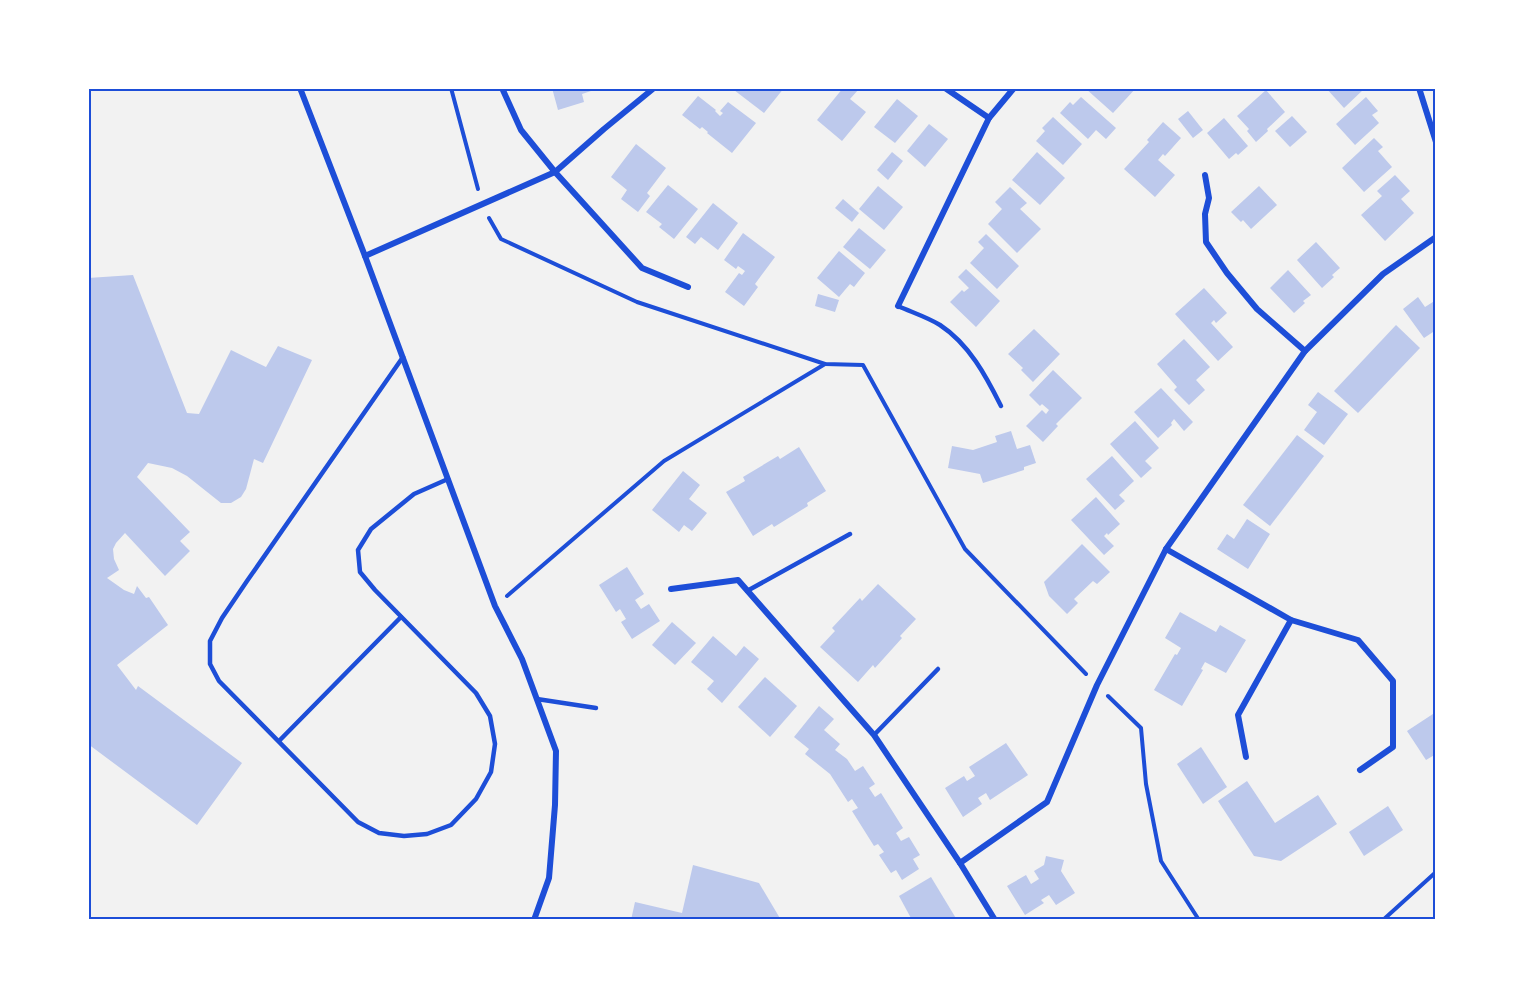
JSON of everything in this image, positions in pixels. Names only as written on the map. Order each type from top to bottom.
[{"type":"street","points":[[300,88],[495,606],[522,659],[556,751],[555,805],[549,878],[534,920]]},
{"type":"street","points":[[502,88],[521,130],[555,172],[642,268],[688,287]]},
{"type":"street","points":[[365,256],[555,172],[654,88]]},
{"type":"street","points":[[945,88],[989,118]]},
{"type":"street","points":[[898,306],[989,118],[1014,88]]},
{"type":"street","points":[[1419,88],[1436,142]]},
{"type":"street","points":[[1204,176],[1209,198],[1205,214],[1206,242],[1227,273],[1257,309],[1305,351]]},
{"type":"street","points":[[960,863],[1047,802],[1097,685],[1166,549],[1305,351],[1383,274],[1436,237]]},
{"type":"street","points":[[1166,549],[1292,620],[1358,640],[1393,681],[1393,747],[1360,770]]},
{"type":"street","points":[[671,589],[738,580],[874,735],[960,863],[995,920]]},
{"type":"street","points":[[1246,757],[1238,715],[1292,620]]},
{"type":"lane","points":[[898,306],[940,325],[964,346],[985,376],[1001,406]]},
{"type":"lane","points":[[403,357],[247,581],[222,618],[210,641],[210,664],[219,681],[358,822],[379,833],[404,836],[427,834],[451,825],[476,800],[491,772],[495,744],[490,716],[476,693],[360,572],[358,550],[371,529],[414,494],[448,479]]},
{"type":"lane","points":[[747,591],[850,534]]},
{"type":"lane","points":[[279,741],[401,617]]},
{"type":"lane","points":[[874,735],[938,669]]},
{"type":"lane","points":[[537,699],[596,708]]},
{"type":"path","points":[[451,88],[482,204],[501,239],[637,302],[825,364],[863,365],[965,549],[1141,728],[1146,784],[1161,861],[1199,920]]},
{"type":"path","points":[[495,606],[664,461],[825,364]]},
{"type":"path","points":[[1383,920],[1436,872]]},
{"type":"building","points":[[552,88],[590,88],[591,91],[582,94],[584,102],[558,110]]},
{"type":"building","points":[[736,88],[784,88],[764,113],[734,90]]},
{"type":"building","points":[[843,88],[857,88],[858,90],[850,99],[866,112],[842,141],[817,120]]},
{"type":"building","points":[[1085,88],[1136,88],[1113,113]]},
{"type":"building","points":[[1326,88],[1365,88],[1344,108]]},
{"type":"building","points":[[1266,90],[1285,112],[1256,142],[1247,131],[1249,129],[1237,116]]},
{"type":"building","points":[[698,96],[720,116],[723,113],[720,111],[728,102],[756,123],[732,153],[702,127],[700,129],[682,115]]},
{"type":"building","points":[[1081,97],[1116,128],[1106,139],[1096,130],[1088,139],[1060,113],[1070,102],[1073,105]]},
{"type":"building","points":[[1366,97],[1378,111],[1372,115],[1379,123],[1355,145],[1336,124]]},
{"type":"building","points":[[897,99],[918,116],[895,143],[874,127]]},
{"type":"building","points":[[1188,111],[1203,130],[1193,138],[1178,119]]},
{"type":"building","points":[[1292,116],[1307,132],[1290,147],[1275,131]]},
{"type":"building","points":[[1053,117],[1082,144],[1063,165],[1036,141],[1045,131],[1042,128]]},
{"type":"building","points":[[1224,118],[1248,146],[1229,159],[1207,133]]},
{"type":"building","points":[[1163,122],[1181,138],[1165,156],[1163,154],[1158,160],[1175,175],[1155,197],[1124,169],[1149,142],[1147,140]]},
{"type":"building","points":[[929,124],[948,139],[925,167],[907,151]]},
{"type":"building","points":[[1374,138],[1383,147],[1378,151],[1392,167],[1364,192],[1342,168]]},
{"type":"building","points":[[636,144],[666,168],[647,193],[650,196],[638,212],[621,199],[627,190],[611,177]]},
{"type":"building","points":[[892,152],[903,161],[888,180],[877,170]]},
{"type":"building","points":[[1037,152],[1065,178],[1040,205],[1012,180]]},
{"type":"building","points":[[1395,175],[1410,191],[1401,199],[1414,213],[1385,241],[1361,215],[1382,196],[1377,191]]},
{"type":"building","points":[[668,185],[698,209],[674,239],[659,227],[662,224],[646,212]]},
{"type":"building","points":[[878,186],[903,207],[884,230],[859,209]]},
{"type":"building","points":[[1259,186],[1277,205],[1251,229],[1231,212]]},
{"type":"building","points":[[1010,187],[1027,203],[1020,209],[1041,229],[1017,253],[988,224],[1002,209],[995,202]]},
{"type":"building","points":[[843,199],[859,213],[852,222],[835,208]]},
{"type":"building","points":[[713,203],[738,223],[718,250],[701,237],[695,244],[686,237]]},
{"type":"building","points":[[859,228],[886,250],[870,269],[843,247]]},
{"type":"building","points":[[743,233],[775,257],[755,284],[758,287],[744,306],[725,292],[739,273],[742,275],[745,271],[738,266],[736,269],[724,260]]},
{"type":"building","points":[[986,234],[1019,266],[997,289],[970,263],[984,248],[978,242]]},
{"type":"building","points":[[1316,242],[1340,268],[1322,288],[1297,260]]},
{"type":"building","points":[[839,251],[865,273],[854,287],[850,284],[839,297],[817,278]]},
{"type":"building","points":[[966,269],[1000,301],[976,327],[950,302],[962,290],[964,292],[969,288],[958,277]]},
{"type":"building","points":[[1288,270],[1311,295],[1294,313],[1270,288]]},
{"type":"building","points":[[133,275],[187,413],[199,414],[231,350],[266,367],[278,346],[312,360],[263,463],[254,459],[246,489],[241,497],[231,503],[221,503],[187,476],[172,468],[148,463],[137,477],[190,532],[180,541],[190,551],[165,576],[125,533],[113,549],[119,570],[107,578],[134,594],[137,586],[146,598],[149,597],[168,625],[117,665],[136,690],[138,686],[242,763],[197,825],[88,744],[88,278]]},
{"type":"building","points":[[1204,288],[1227,313],[1216,323],[1214,320],[1211,323],[1233,347],[1218,361],[1175,314]]},
{"type":"building","points":[[818,294],[839,300],[835,312],[815,306]]},
{"type":"building","points":[[1418,297],[1425,307],[1436,300],[1436,330],[1424,338],[1403,309]]},
{"type":"building","points":[[1396,325],[1420,348],[1358,413],[1334,391]]},
{"type":"building","points":[[1034,329],[1060,354],[1033,382],[1021,370],[1023,368],[1008,354]]},
{"type":"building","points":[[1184,339],[1210,367],[1196,380],[1205,390],[1189,405],[1174,390],[1177,387],[1157,364]]},
{"type":"building","points":[[1053,370],[1082,398],[1056,424],[1058,426],[1043,442],[1026,426],[1042,410],[1046,414],[1049,410],[1042,404],[1040,406],[1029,395]]},
{"type":"building","points":[[1161,388],[1193,422],[1184,431],[1174,419],[1172,425],[1158,438],[1134,412]]},
{"type":"building","points":[[1318,392],[1348,414],[1324,445],[1304,430],[1317,412],[1308,405]]},
{"type":"building","points":[[1135,421],[1159,448],[1145,461],[1152,468],[1141,478],[1110,444]]},
{"type":"building","points":[[1011,431],[1017,449],[1030,445],[1036,463],[1024,467],[1024,470],[983,483],[980,474],[948,468],[952,446],[973,450],[997,442],[995,436]]},
{"type":"building","points":[[1297,435],[1324,456],[1270,526],[1243,505]]},
{"type":"building","points":[[799,447],[826,491],[807,503],[808,506],[774,527],[772,524],[753,536],[726,492],[745,481],[743,477],[778,456],[780,459]]},
{"type":"building","points":[[1112,456],[1134,481],[1119,495],[1125,501],[1115,510],[1086,479]]},
{"type":"building","points":[[683,471],[700,485],[689,499],[707,513],[692,531],[684,525],[679,532],[652,510]]},
{"type":"building","points":[[1096,497],[1120,524],[1104,536],[1114,546],[1104,555],[1071,520]]},
{"type":"building","points":[[1247,519],[1270,534],[1248,569],[1217,549],[1227,534],[1234,539]]},
{"type":"building","points":[[1082,544],[1110,572],[1097,584],[1093,581],[1074,599],[1078,603],[1067,614],[1049,596],[1044,582]]},
{"type":"building","points":[[627,567],[644,594],[635,600],[641,609],[649,604],[660,621],[632,639],[621,622],[626,619],[620,609],[616,612],[599,585]]},
{"type":"building","points":[[878,584],[916,619],[875,668],[873,665],[858,682],[820,647],[835,631],[832,628],[860,598],[862,601]]},
{"type":"building","points":[[1180,612],[1216,632],[1220,625],[1246,640],[1226,673],[1205,662],[1201,669],[1203,670],[1182,706],[1154,690],[1175,654],[1177,655],[1181,648],[1165,638]]},
{"type":"building","points":[[672,622],[696,643],[675,665],[652,645]]},
{"type":"building","points":[[713,636],[736,656],[744,646],[759,659],[722,703],[707,689],[714,681],[691,662]]},
{"type":"building","points":[[765,677],[797,706],[770,737],[738,707]]},
{"type":"building","points":[[819,706],[834,719],[824,730],[840,744],[835,750],[847,759],[855,771],[863,766],[875,784],[869,788],[875,797],[881,793],[903,828],[896,833],[901,841],[909,837],[920,855],[913,859],[919,869],[902,880],[896,870],[891,873],[879,855],[884,852],[878,844],[874,846],[852,811],[858,808],[852,799],[848,802],[830,774],[805,754],[809,749],[794,737]]},
{"type":"building","points":[[1436,712],[1436,754],[1426,760],[1407,731]]},
{"type":"building","points":[[1006,743],[1028,775],[990,800],[986,793],[978,798],[982,804],[963,817],[945,788],[964,776],[967,781],[975,776],[969,767]]},
{"type":"building","points":[[1201,747],[1227,787],[1203,804],[1177,764]]},
{"type":"building","points":[[1247,781],[1275,823],[1318,795],[1337,824],[1281,861],[1254,856],[1218,801]]},
{"type":"building","points":[[1388,806],[1403,830],[1364,856],[1349,832]]},
{"type":"building","points":[[1046,856],[1064,860],[1061,871],[1075,893],[1056,905],[1049,895],[1041,900],[1044,903],[1025,915],[1007,886],[1026,875],[1031,884],[1039,879],[1034,871],[1044,865]]},
{"type":"building","points":[[693,865],[759,883],[781,920],[631,920],[635,902],[682,913]]},
{"type":"building","points":[[931,877],[957,920],[912,920],[899,896]]}]
